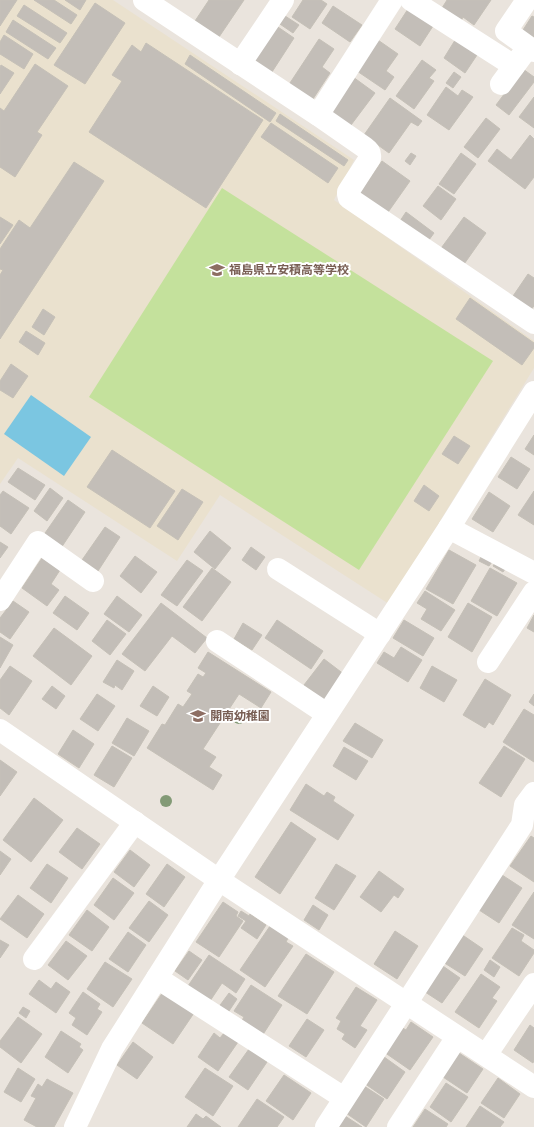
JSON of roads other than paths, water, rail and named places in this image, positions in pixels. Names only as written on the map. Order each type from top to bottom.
[{"type":"street","points":[[144,0],[364,147],[370,155],[368,162],[348,192],[349,198],[534,323]]},
{"type":"street","points":[[240,64],[282,0]]},
{"type":"street","points":[[318,115],[392,0]]},
{"type":"street","points":[[411,0],[514,66]]},
{"type":"street","points":[[501,84],[514,66],[531,49],[506,31],[527,0]]},
{"type":"street","points":[[76,1127],[112,1049],[219,880],[449,528],[534,392]]},
{"type":"street","points":[[449,528],[534,572]]},
{"type":"street","points":[[0,600],[38,542],[93,581]]},
{"type":"street","points":[[278,569],[380,634]]},
{"type":"street","points":[[488,662],[534,592]]},
{"type":"street","points":[[217,641],[328,714]]},
{"type":"street","points":[[0,730],[219,880],[534,1087]]},
{"type":"street","points":[[326,1127],[522,825],[529,820],[525,806],[534,793]]},
{"type":"street","points":[[34,959],[135,822]]},
{"type":"street","points":[[157,978],[344,1098]]},
{"type":"street","points":[[486,1055],[534,984]]},
{"type":"street","points":[[398,1127],[457,1037]]},
{"type":"water","points":[[31,395],[91,437],[64,476],[4,434]]},
{"type":"place","name":"福島県立安積高等学校","points":[[217,270]]},
{"type":"place","name":"開南幼稚園","points":[[198,716]]}]
